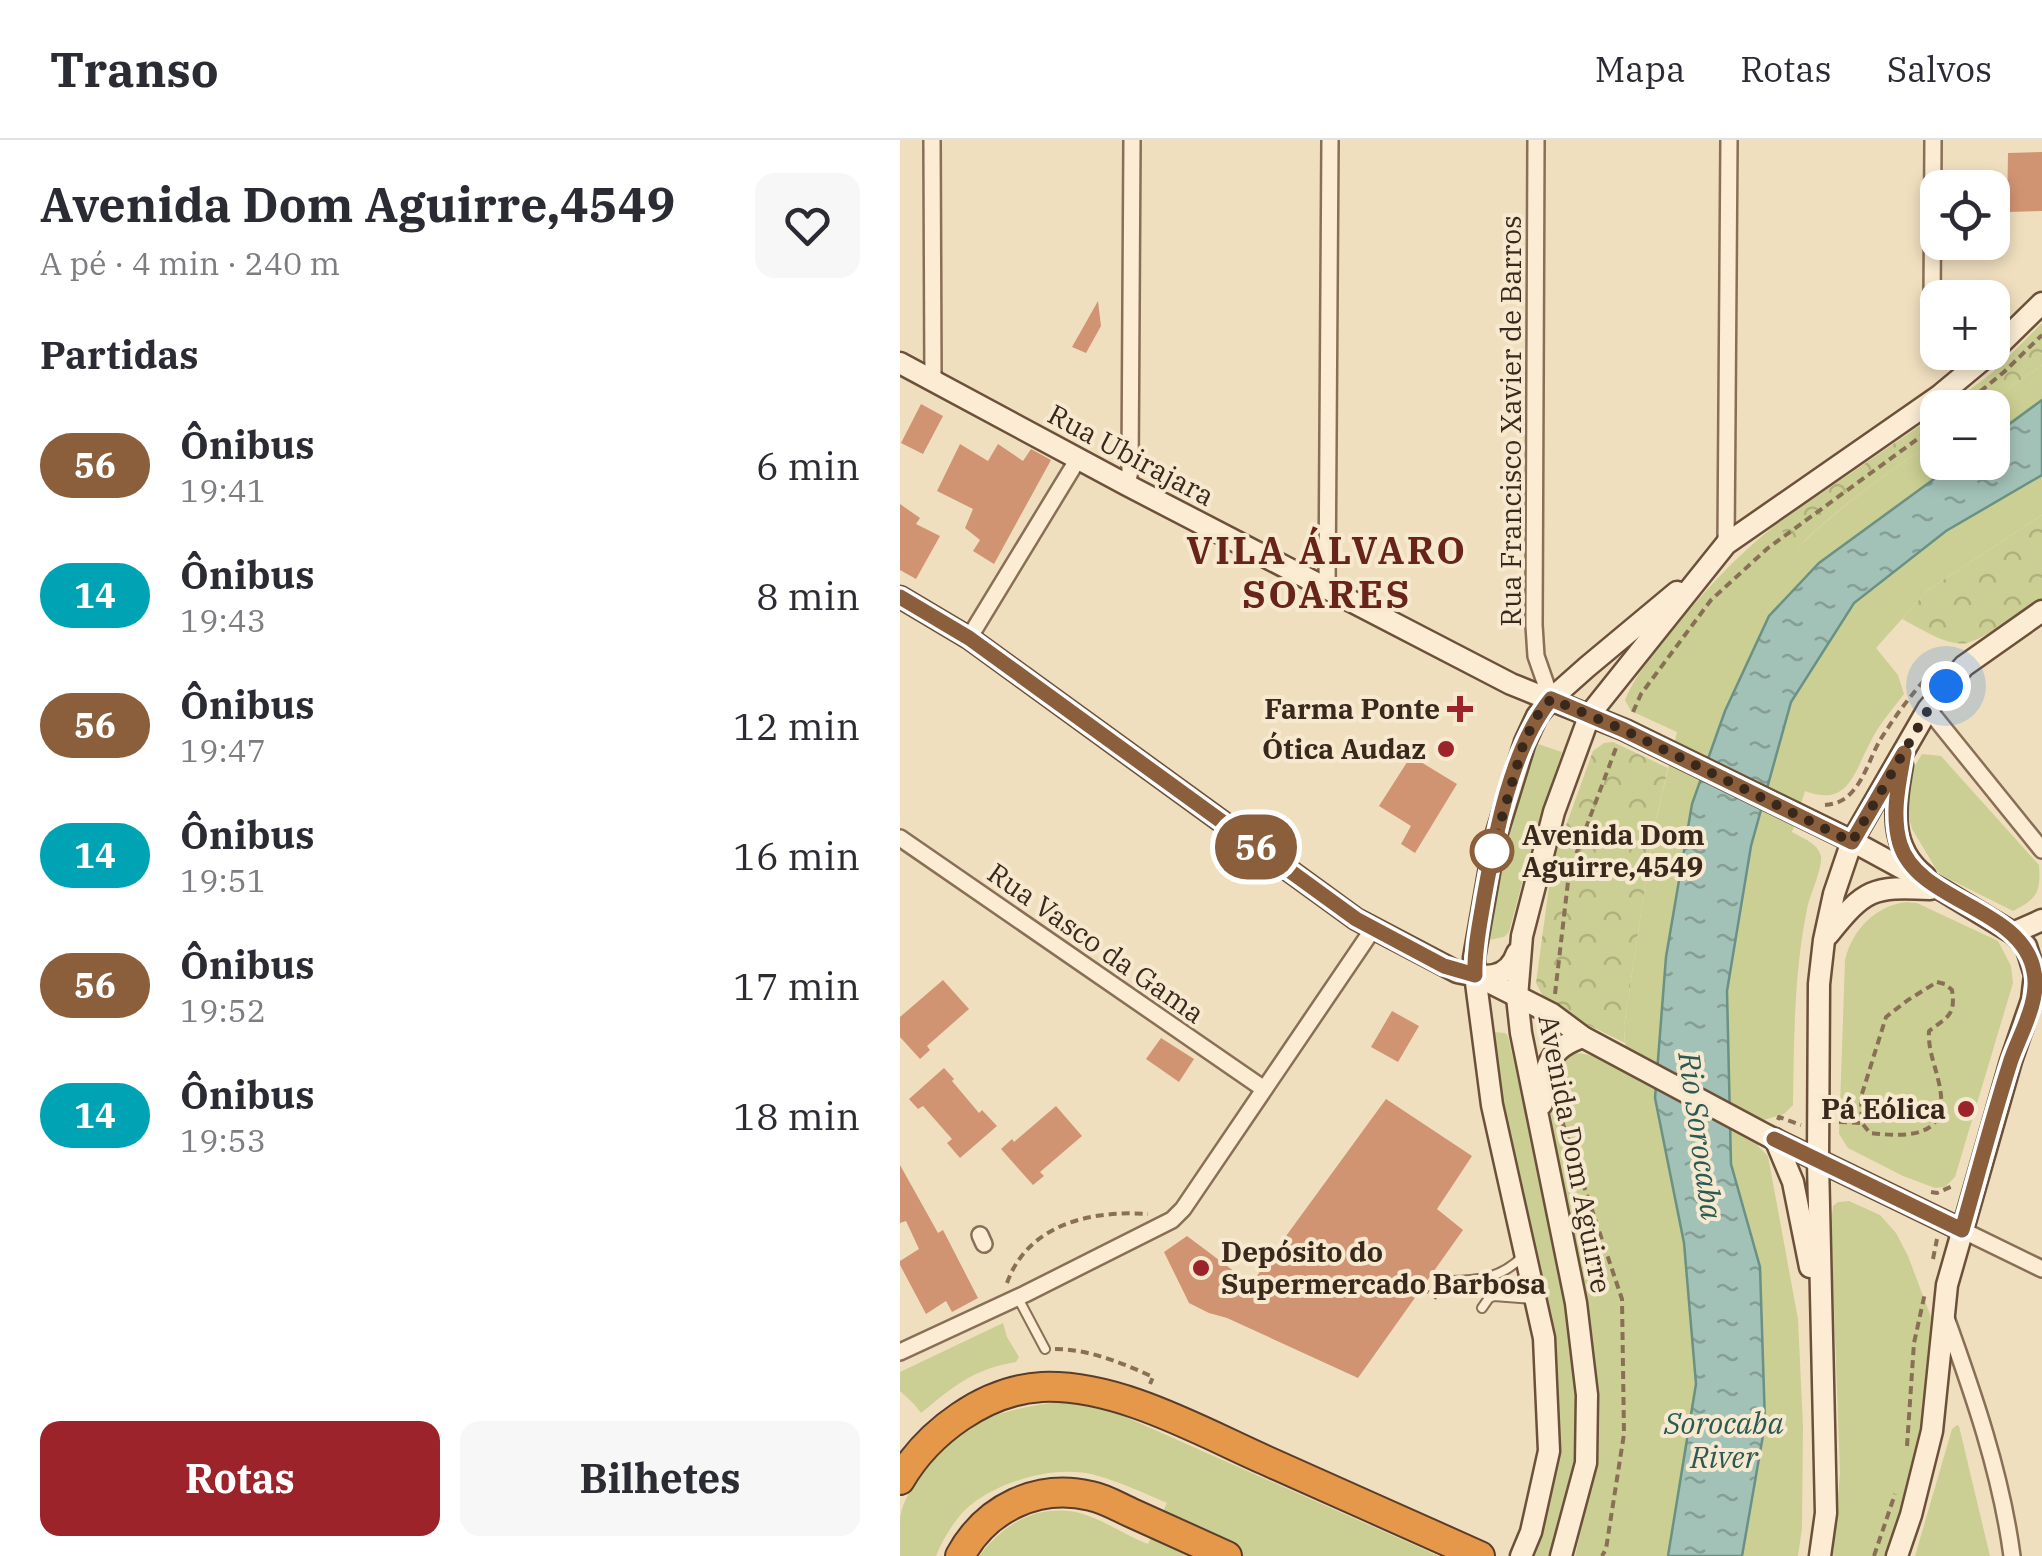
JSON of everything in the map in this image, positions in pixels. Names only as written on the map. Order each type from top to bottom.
[{"type":"highway","points":[[900,1480],[925,1444],[985,1404],[1011,1393],[1068,1388],[1093,1392],[1176,1420],[1480,1556]]},
{"type":"highway","points":[[960,1556],[983,1524],[996,1514],[1031,1496],[1050,1492],[1095,1496],[1227,1556]]},
{"type":"main road","name":"Avenida Dom Aguirre","points":[[2010,334],[2042,303]]},
{"type":"main road","name":"Rua Ubirajara","points":[[900,363],[1511,684],[1633,734],[1942,890]]},
{"type":"main road","name":"Avenida Dom Aguirre","points":[[1561,1556],[1586,1464],[1587,1395],[1576,1304],[1520,1033],[1518,997],[1522,936],[1554,812],[1590,714],[1726,544],[1939,396],[1970,370]]},
{"type":"main road","name":"Avenida Dom Aguirre","points":[[1521,1556],[1532,1532],[1549,1451],[1544,1338],[1492,1104],[1475,975],[1474,958],[1494,839],[1524,742],[1537,716],[1551,699],[1704,569]]},
{"type":"main road","points":[[900,597],[969,638],[1356,919],[1444,966],[1475,975],[1552,1014],[1590,1040],[1818,1162],[1962,1230]]},
{"type":"main road","points":[[1820,1556],[1826,1513],[1820,1315],[1819,984],[1834,894],[1852,842],[1928,710],[1964,666],[2042,611]]},
{"type":"main road","points":[[1897,1556],[1912,1515],[1932,1431],[1947,1285],[2032,1000],[2035,975],[2026,946],[1918,871],[1901,847],[1896,802],[1904,753]]},
{"type":"main road","points":[[1824,940],[1864,896],[1879,889],[1942,890]]},
{"type":"main road","points":[[2012,933],[2042,920]]},
{"type":"main road","points":[[1475,975],[1508,971],[1522,936]]},
{"type":"main road","points":[[1542,1136],[1544,1084],[1552,1055],[1569,1042],[1590,1040]]},
{"type":"main road","points":[[1771,1137],[1793,1182],[1820,1315]]},
{"type":"street","points":[[932,140],[933,381]]},
{"type":"street","points":[[1127,485],[1132,140]]},
{"type":"street","points":[[1327,588],[1330,140]]},
{"type":"street","name":"Rua Francisco Xavier de Barros","points":[[1536,140],[1534,625],[1536,656],[1551,699]]},
{"type":"street","points":[[1726,544],[1729,140]]},
{"type":"street","points":[[1932,280],[1933,140]]},
{"type":"street","points":[[969,638],[1078,459]]},
{"type":"street","points":[[1928,710],[2036,836],[2042,850]]},
{"type":"street","name":"Rua Vasco da Gama","points":[[900,838],[1264,1089]]},
{"type":"street","points":[[900,1352],[1172,1220],[1374,929]]},
{"type":"street","points":[[1962,1230],[2042,1269]]},
{"type":"street","points":[[1944,1310],[1994,1464],[2012,1556]]},
{"type":"lane","points":[[1449,1281],[1478,1281],[1496,1276],[1525,1254]]},
{"type":"lane","points":[[1482,1308],[1494,1296],[1536,1300]]},
{"type":"lane","points":[[1018,1298],[1045,1349]]},
{"type":"path","points":[[1982,390],[2042,336]]},
{"type":"path","points":[[1552,1014],[1569,873],[1604,775],[1633,734],[1641,694],[1711,600],[1768,548],[1920,437]]},
{"type":"path","points":[[1834,1122],[1862,1123],[1870,1133],[1891,1136],[1926,1132],[1936,1123],[1940,1096],[1929,1040],[1930,1031],[1947,1019],[1953,1004],[1952,990],[1945,984],[1937,982],[1886,1017],[1861,1097],[1862,1123]]},
{"type":"path","points":[[1560,1104],[1562,1121],[1622,1299],[1624,1434],[1602,1556]]},
{"type":"path","points":[[1834,1114],[1834,1132]]},
{"type":"path","points":[[1926,1191],[1937,1193],[1955,1185]]},
{"type":"path","points":[[1002,1304],[1019,1258],[1031,1244],[1058,1227],[1122,1214],[1153,1214],[1172,1220]]},
{"type":"path","points":[[1931,1268],[1935,1249]]},
{"type":"path","points":[[1907,1450],[1914,1343],[1926,1287]]},
{"type":"path","points":[[1422,1288],[1437,1298]]},
{"type":"path","points":[[1045,1349],[1082,1352],[1153,1377],[1141,1407]]},
{"type":"path","points":[[1874,1556],[1899,1480]]},
{"type":"green space","points":[[2042,323],[2042,365],[2006,390],[1969,390],[1995,370],[2010,370],[2010,355]]},
{"type":"green space","points":[[2042,365],[2042,515],[1928,590],[1876,648],[1898,675],[1904,694],[1841,791],[1820,795],[1805,791],[1792,832],[1817,848],[1821,861],[1807,909],[1799,958],[1793,1105],[1784,1114],[1764,1120],[1758,1117],[1758,1146],[1768,1156],[1798,1319],[1803,1426],[1798,1556],[1575,1556],[1596,1463],[1597,1392],[1587,1302],[1548,1109],[1557,1061],[1566,1055],[1584,1054],[1628,1074],[1624,1027],[1653,832],[1677,732],[1631,711],[1625,700],[1644,666],[1694,604],[1778,523],[1797,548],[1847,504],[1920,451],[1920,480],[2010,480],[2010,390],[2006,390]]},
{"type":"green space","points":[[1920,426],[1920,451],[1846,504],[1796,549],[1778,523]]},
{"type":"green space","points":[[2042,515],[2042,599],[1967,643],[1942,640],[1902,619],[1928,590]]},
{"type":"green space","points":[[1532,742],[1562,752],[1509,932],[1489,940],[1484,937],[1499,851]]},
{"type":"green space","points":[[1613,742],[1668,768],[1653,832],[1624,1027],[1625,1043],[1546,1002],[1536,983],[1552,864],[1593,751]]},
{"type":"green space","points":[[1922,754],[1941,756],[2039,865],[2038,888],[2027,903],[2013,911],[1939,874],[1912,829],[1904,798],[1911,772]]},
{"type":"green space","points":[[1917,903],[1998,941],[2011,966],[2013,983],[1955,1177],[1945,1187],[1935,1188],[1903,1176],[1848,1148],[1839,1134],[1848,949],[1866,921],[1884,909]]},
{"type":"green space","points":[[1494,1032],[1508,1036],[1548,1213],[1567,1313],[1576,1398],[1575,1456],[1549,1556],[1526,1556],[1554,1458]]},
{"type":"green space","points":[[1849,1201],[1880,1215],[1896,1233],[1931,1317],[1918,1454],[1885,1556],[1833,1556],[1840,1473],[1831,1223],[1833,1206]]},
{"type":"green space","points":[[1003,1323],[1019,1357],[1016,1362],[975,1374],[921,1413],[900,1391],[900,1372]]},
{"type":"green space","points":[[1059,1402],[1101,1406],[1439,1556],[979,1556],[998,1535],[1021,1520],[1060,1511],[1084,1514],[1148,1544],[1167,1503],[1095,1475],[1062,1472],[1026,1478],[977,1500],[956,1520],[936,1556],[900,1556],[904,1504],[939,1452],[984,1420]]},
{"type":"green space","points":[[1957,1425],[1990,1556],[1915,1556],[1952,1429]]},
{"type":"water","name":"Sorocaba River","points":[[2042,400],[2042,475],[1946,531],[1854,603],[1791,702],[1751,846],[1727,991],[1731,1164],[1760,1267],[1765,1424],[1742,1556],[1668,1556],[1696,1384],[1684,1243],[1655,1098],[1666,957],[1692,804],[1725,711],[1769,616],[1819,563],[1933,480],[2010,480],[2010,424]]},
{"type":"building","points":[[2042,152],[2042,211],[2010,212],[2008,153]]},
{"type":"building","points":[[1098,301],[1101,326],[1086,353],[1072,347]]},
{"type":"building","points":[[921,404],[943,416],[923,454],[901,443]]},
{"type":"building","points":[[960,444],[988,461],[998,444],[1023,461],[1031,449],[1051,460],[994,564],[973,551],[980,540],[965,528],[973,509],[937,491]]},
{"type":"building","points":[[900,504],[920,518],[916,524],[940,536],[916,579],[900,570]]},
{"type":"building","points":[[1411,756],[1457,784],[1415,853],[1401,844],[1411,826],[1379,806]]},
{"type":"building","points":[[943,980],[969,1009],[927,1046],[930,1050],[920,1059],[900,1037],[900,1017]]},
{"type":"building","points":[[1392,1011],[1419,1026],[1398,1062],[1371,1047]]},
{"type":"building","points":[[1161,1038],[1194,1059],[1179,1082],[1146,1059]]},
{"type":"building","points":[[944,1068],[979,1113],[982,1110],[997,1126],[960,1158],[947,1143],[952,1139],[923,1106],[918,1109],[909,1099]]},
{"type":"building","points":[[1386,1099],[1472,1156],[1437,1209],[1463,1230],[1358,1378],[1189,1303],[1164,1252],[1187,1236],[1251,1284]]},
{"type":"building","points":[[1056,1106],[1082,1136],[1040,1172],[1044,1176],[1033,1185],[1001,1149]]},
{"type":"building","points":[[900,1165],[938,1233],[943,1230],[978,1298],[952,1312],[946,1301],[926,1314],[900,1265],[900,1261],[919,1249],[906,1221],[900,1223]]},
{"type":"bus line","name":"56","points":[[900,597],[969,638],[1356,919],[1444,966],[1475,975],[1474,958],[1494,839],[1524,742],[1551,699],[1624,730],[1852,842],[1904,753],[1896,802],[1899,839],[1908,859],[1942,890],[2012,933],[2026,946],[2035,975],[2032,1000],[1962,1230],[1774,1139]]},
{"type":"place","name":"Farma Ponte","points":[[1460,709]]},
{"type":"place","name":"Ótica Audaz","points":[[1446,749]]},
{"type":"place","name":"Avenida Dom Aguirre,4549","points":[[1492,851]]},
{"type":"place","name":"Pá Eólica","points":[[1966,1109]]},
{"type":"place","name":"Depósito do Supermercado Barbosa","points":[[1201,1268]]},
{"type":"district","name":"VILA ÁLVARO SOARES","points":[[1327,573]]},
{"type":"route","points":[[1492,851],[1524,742],[1551,699],[1624,730],[1852,842],[1928,710],[1946,686]]},
{"type":"water label","name":"Rio Sorocaba","points":[[1700,1136]]}]
